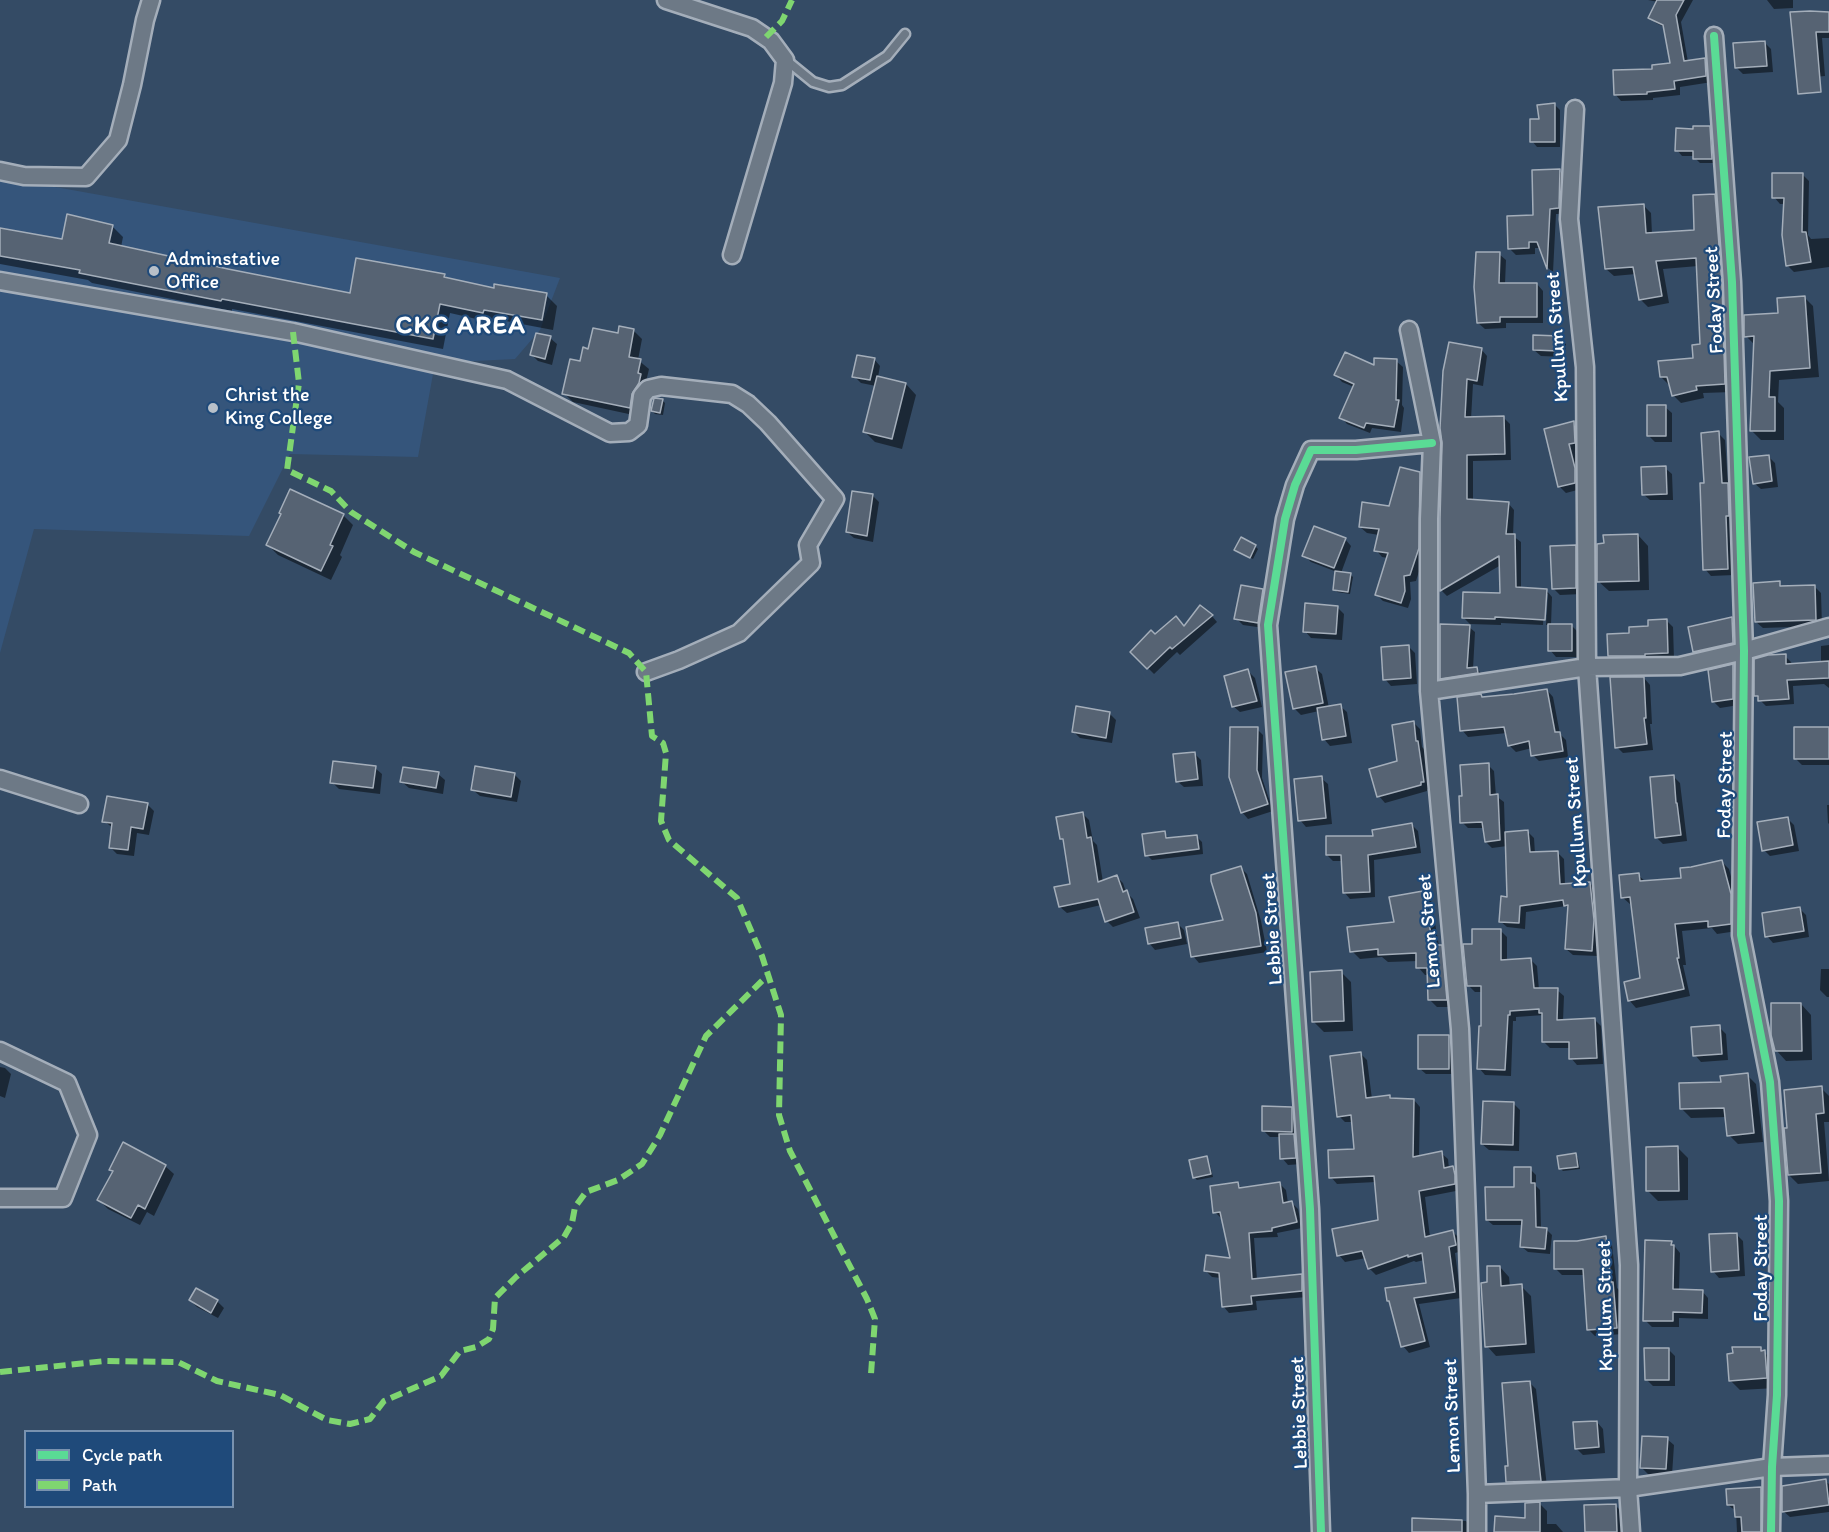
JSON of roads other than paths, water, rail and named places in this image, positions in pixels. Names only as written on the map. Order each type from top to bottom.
[{"type":"street","points":[[0,171],[24,176],[86,177],[118,140],[151,0]]},
{"type":"street","points":[[666,0],[752,28],[771,40],[785,60],[783,83],[732,255]]},
{"type":"street","name":"Foday Street","points":[[1714,36],[1732,282],[1744,651],[1741,935],[1770,1082],[1779,1201],[1777,1395],[1772,1467],[1771,1532]]},
{"type":"street","name":"Kpullum Street","points":[[1575,109],[1569,219],[1585,367],[1587,667],[1629,1266],[1628,1488],[1631,1532]]},
{"type":"street","points":[[0,281],[293,332],[507,380],[610,433],[629,432],[638,425],[642,396],[648,389],[661,386],[732,394],[748,404],[768,423],[835,499],[808,545],[811,563],[739,633],[689,656],[646,672]]},
{"type":"street","name":"Lemon Street","points":[[1408,330],[1432,443],[1429,519],[1429,691],[1460,1029],[1477,1532]]},
{"type":"street","name":"Lebbie Street","points":[[1321,1532],[1310,1209],[1268,625],[1285,519],[1295,485],[1311,450],[1356,450],[1432,443]]},
{"type":"street","points":[[1429,691],[1587,667],[1680,666],[1829,627]]},
{"type":"street","points":[[0,779],[79,804]]},
{"type":"street","points":[[0,1051],[67,1083],[88,1135],[63,1198],[0,1198]]},
{"type":"street","points":[[1477,1494],[1628,1488],[1772,1467],[1829,1465]]},
{"type":"lane","points":[[785,60],[813,82],[829,87],[842,85],[887,56],[905,34]]},
{"type":"place","name":"Adminstative Office","points":[[154,271]]},
{"type":"place","name":"Christ the King College","points":[[213,408]]},
{"type":"district","name":"CKC AREA","points":[[461,326]]}]
